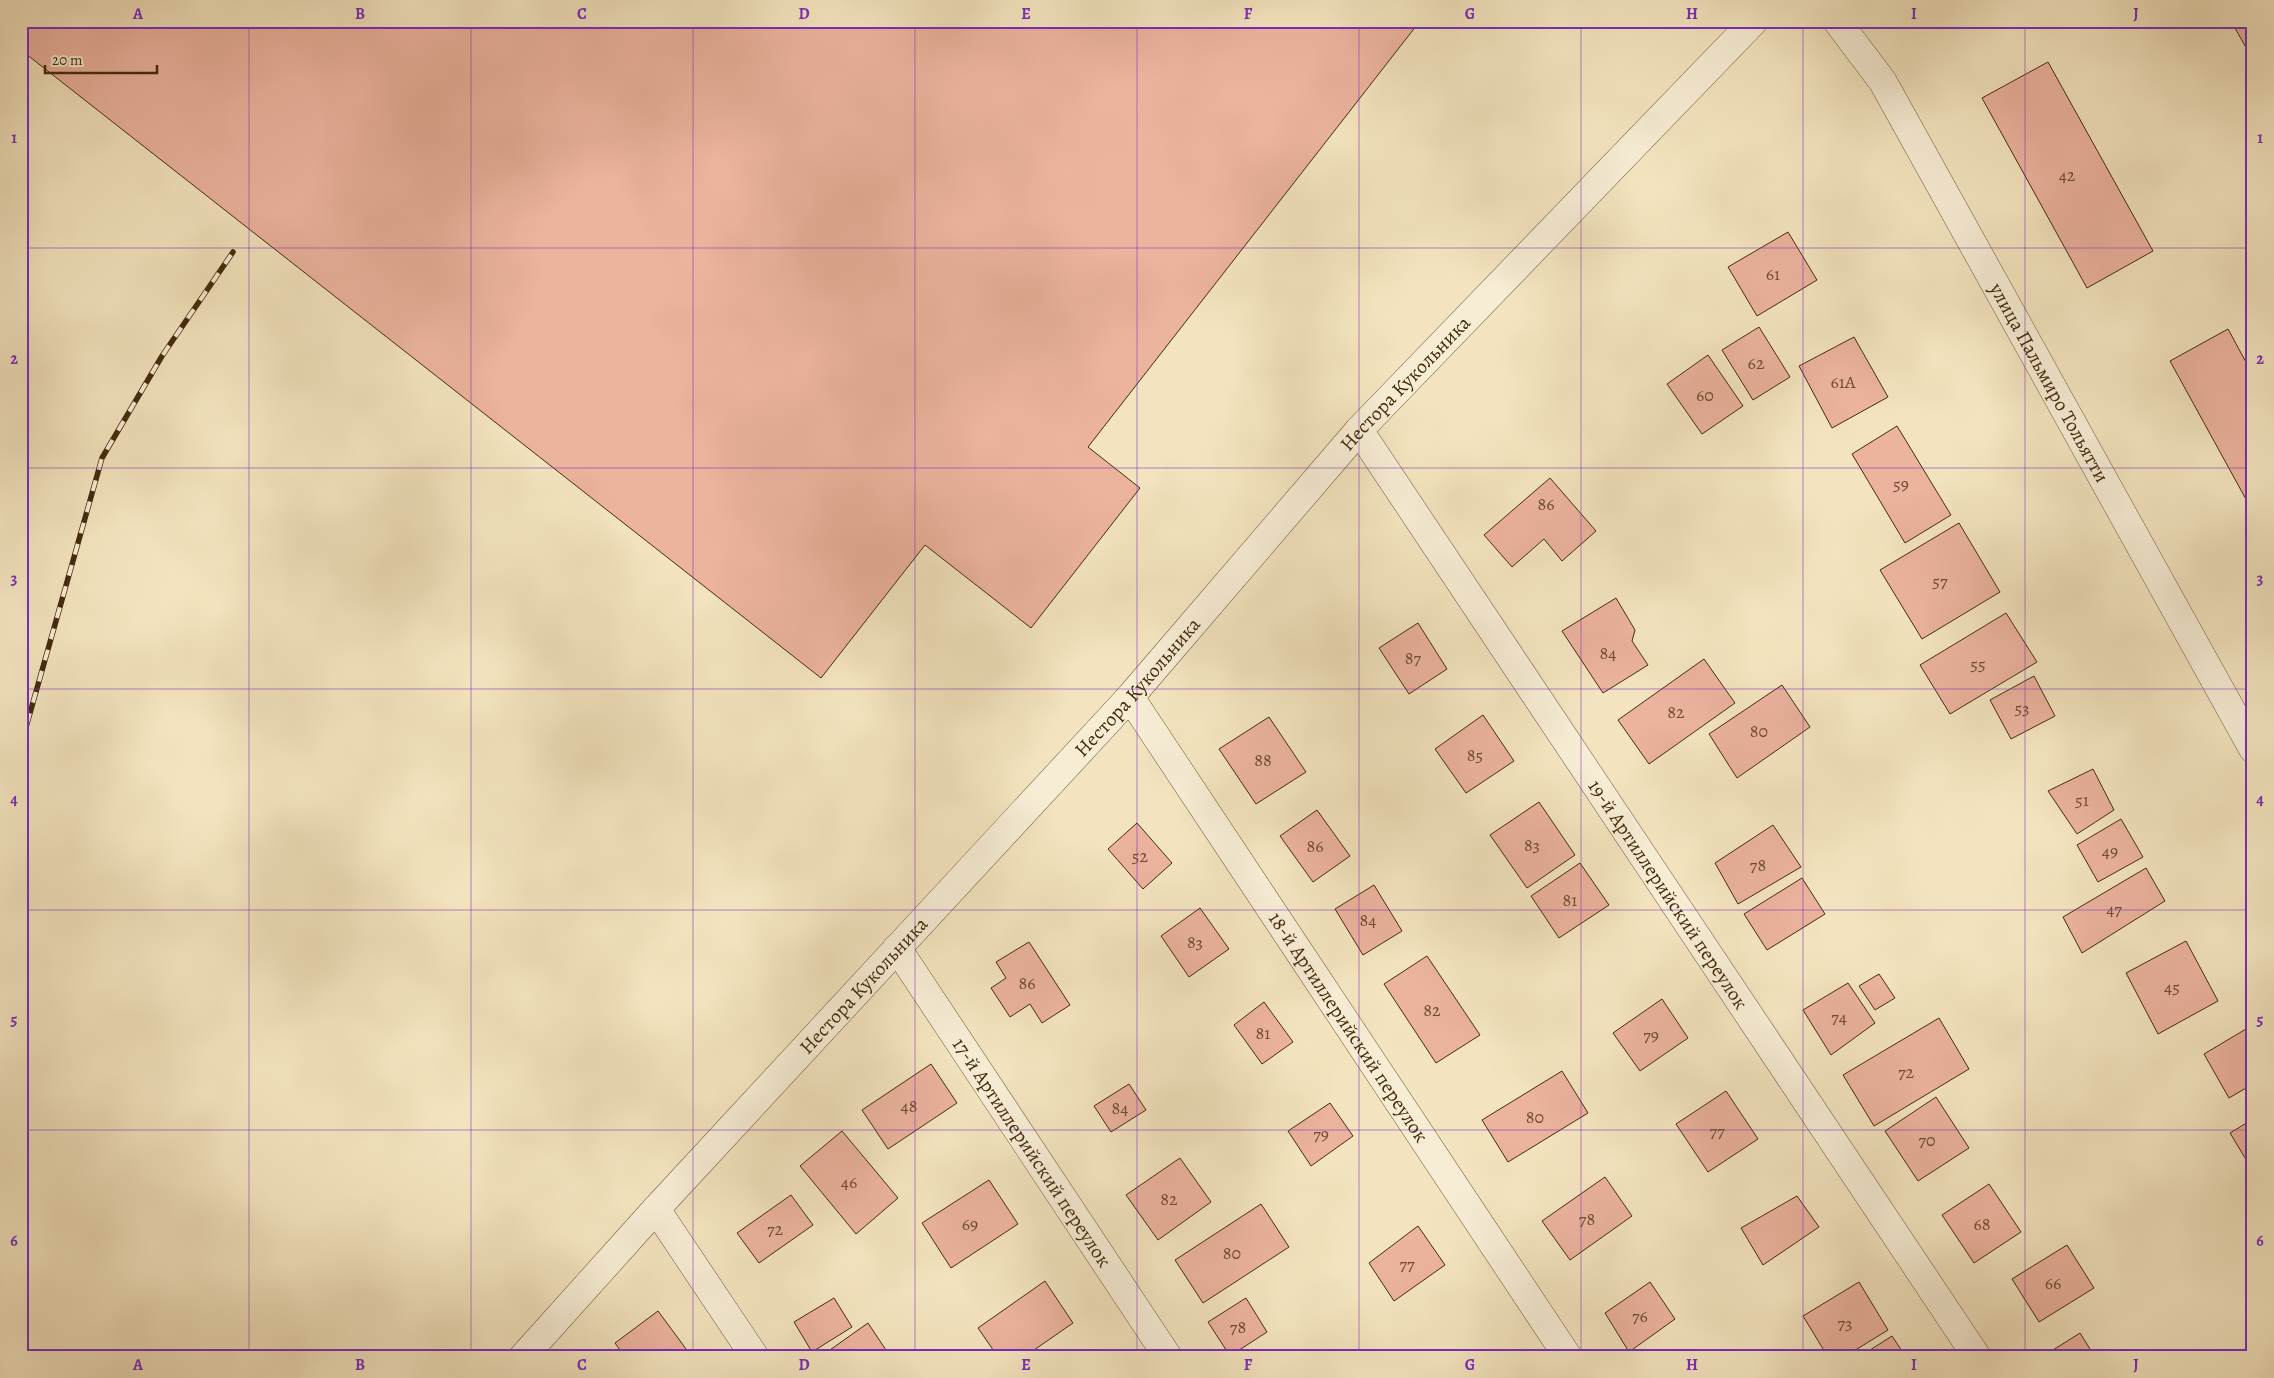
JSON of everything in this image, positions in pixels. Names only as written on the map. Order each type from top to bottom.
[{"type":"street","name":"Нестора Кукольника","points":[[523,1357],[656,1209],[1130,697],[1359,430],[1754,21]]},
{"type":"street","name":"улица Пальмиро Тольятти","points":[[1837,21],[1883,82],[2253,749]]},
{"type":"street","name":"19-й Артиллерийский переулок","points":[[1359,430],[1977,1357]]},
{"type":"street","name":"18-й Артиллерийский переулок","points":[[1130,697],[1568,1357]]},
{"type":"street","name":"17-й Артиллерийский переулок","points":[[897,948],[1168,1357]]},
{"type":"street","points":[[656,1209],[755,1357]]},
{"type":"building","points":[[21,21],[1420,21],[1088,447],[1140,488],[1031,628],[925,545],[821,678],[21,50]]},
{"type":"building","points":[[2231,21],[2253,21],[2253,60]]},
{"type":"building","points":[[2048,62],[2153,251],[2087,288],[1982,98]]},
{"type":"building","points":[[1788,232],[1817,280],[1757,316],[1728,267]]},
{"type":"building","points":[[1759,327],[1790,377],[1753,400],[1722,350]]},
{"type":"building","points":[[2228,329],[2253,375],[2253,512],[2170,361]]},
{"type":"building","points":[[1854,337],[1888,397],[1832,428],[1799,366]]},
{"type":"building","points":[[1708,355],[1743,406],[1702,434],[1667,384]]},
{"type":"building","points":[[1897,426],[1951,515],[1905,543],[1852,454]]},
{"type":"building","points":[[1550,478],[1596,531],[1562,561],[1544,539],[1512,567],[1484,535]]},
{"type":"building","points":[[1959,523],[2000,592],[1922,639],[1880,570]]},
{"type":"building","points":[[1616,598],[1635,630],[1632,641],[1648,665],[1603,693],[1562,631]]},
{"type":"building","points":[[2006,613],[2037,662],[1950,714],[1920,665]]},
{"type":"building","points":[[1418,623],[1447,669],[1409,694],[1379,648]]},
{"type":"building","points":[[1704,659],[1735,703],[1649,764],[1618,720]]},
{"type":"building","points":[[2034,676],[2055,716],[2011,739],[1990,700]]},
{"type":"building","points":[[1782,685],[1810,727],[1737,778],[1709,734]]},
{"type":"building","points":[[1483,715],[1514,761],[1466,793],[1435,749]]},
{"type":"building","points":[[1269,717],[1306,772],[1256,804],[1219,749]]},
{"type":"building","points":[[2093,769],[2114,810],[2077,834],[2048,791]]},
{"type":"building","points":[[1539,802],[1575,855],[1527,888],[1490,835]]},
{"type":"building","points":[[1317,810],[1350,856],[1313,882],[1280,836]]},
{"type":"building","points":[[2121,819],[2143,857],[2098,882],[2077,845]]},
{"type":"building","points":[[1137,823],[1172,863],[1143,889],[1108,849]]},
{"type":"building","points":[[1773,825],[1801,867],[1738,904],[1715,863]]},
{"type":"building","points":[[1580,863],[1609,905],[1559,938],[1531,896]]},
{"type":"building","points":[[2146,868],[2165,901],[2082,953],[2063,917]]},
{"type":"building","points":[[1802,878],[1825,914],[1767,950],[1744,914]]},
{"type":"building","points":[[1374,885],[1402,931],[1363,955],[1335,909]]},
{"type":"building","points":[[1200,908],[1229,949],[1189,977],[1161,936]]},
{"type":"building","points":[[2186,941],[2218,1001],[2158,1034],[2126,973]]},
{"type":"building","points":[[1029,942],[1070,1005],[1042,1023],[1030,1004],[1010,1017],[991,988],[1006,978],[996,962]]},
{"type":"building","points":[[1427,956],[1480,1035],[1436,1063],[1384,984]]},
{"type":"building","points":[[1879,974],[1895,998],[1875,1010],[1859,986]]},
{"type":"building","points":[[1848,983],[1875,1023],[1831,1055],[1803,1010]]},
{"type":"building","points":[[1662,999],[1688,1038],[1640,1071],[1613,1033]]},
{"type":"building","points":[[1264,1002],[1293,1042],[1262,1064],[1234,1025]]},
{"type":"building","points":[[1939,1018],[1969,1069],[1874,1126],[1843,1075]]},
{"type":"building","points":[[2246,1029],[2253,1040],[2253,1084],[2229,1098],[2204,1054]]},
{"type":"building","points":[[931,1064],[957,1103],[888,1149],[862,1110]]},
{"type":"building","points":[[1562,1071],[1588,1113],[1508,1162],[1482,1120]]},
{"type":"building","points":[[1129,1084],[1146,1110],[1111,1132],[1094,1106]]},
{"type":"building","points":[[1726,1091],[1758,1139],[1708,1172],[1676,1124]]},
{"type":"building","points":[[1936,1097],[1969,1148],[1918,1181],[1885,1131]]},
{"type":"building","points":[[1330,1103],[1353,1136],[1311,1166],[1288,1131]]},
{"type":"building","points":[[2253,1119],[2253,1171],[2230,1133]]},
{"type":"building","points":[[842,1131],[898,1198],[856,1234],[800,1166]]},
{"type":"building","points":[[1180,1158],[1211,1202],[1158,1240],[1126,1195]]},
{"type":"building","points":[[1605,1177],[1632,1216],[1570,1260],[1542,1221]]},
{"type":"building","points":[[989,1180],[1018,1224],[951,1268],[922,1223]]},
{"type":"building","points":[[1989,1184],[2021,1232],[1974,1263],[1942,1215]]},
{"type":"building","points":[[791,1195],[813,1225],[759,1263],[737,1233]]},
{"type":"building","points":[[1797,1196],[1819,1227],[1763,1265],[1741,1228]]},
{"type":"building","points":[[1261,1204],[1289,1247],[1203,1303],[1175,1260]]},
{"type":"building","points":[[1418,1226],[1445,1265],[1394,1301],[1369,1263]]},
{"type":"building","points":[[2067,1245],[2094,1288],[2039,1322],[2012,1279]]},
{"type":"building","points":[[1045,1281],[1073,1323],[1024,1357],[998,1357],[978,1328]]},
{"type":"building","points":[[1650,1282],[1675,1319],[1629,1352],[1605,1313]]},
{"type":"building","points":[[1859,1282],[1888,1330],[1844,1357],[1828,1357],[1803,1316]]},
{"type":"building","points":[[834,1298],[852,1327],[812,1352],[794,1322]]},
{"type":"building","points":[[1246,1298],[1267,1332],[1230,1356],[1208,1322]]},
{"type":"building","points":[[658,1311],[692,1357],[625,1357],[615,1343]]},
{"type":"building","points":[[868,1323],[888,1353],[882,1357],[820,1357]]},
{"type":"building","points":[[2080,1333],[2095,1357],[2057,1357],[2053,1350]]},
{"type":"building","points":[[1892,1336],[1906,1357],[1859,1357]]},
{"type":"railway","points":[[21,745],[102,458],[162,356],[233,252]]}]
